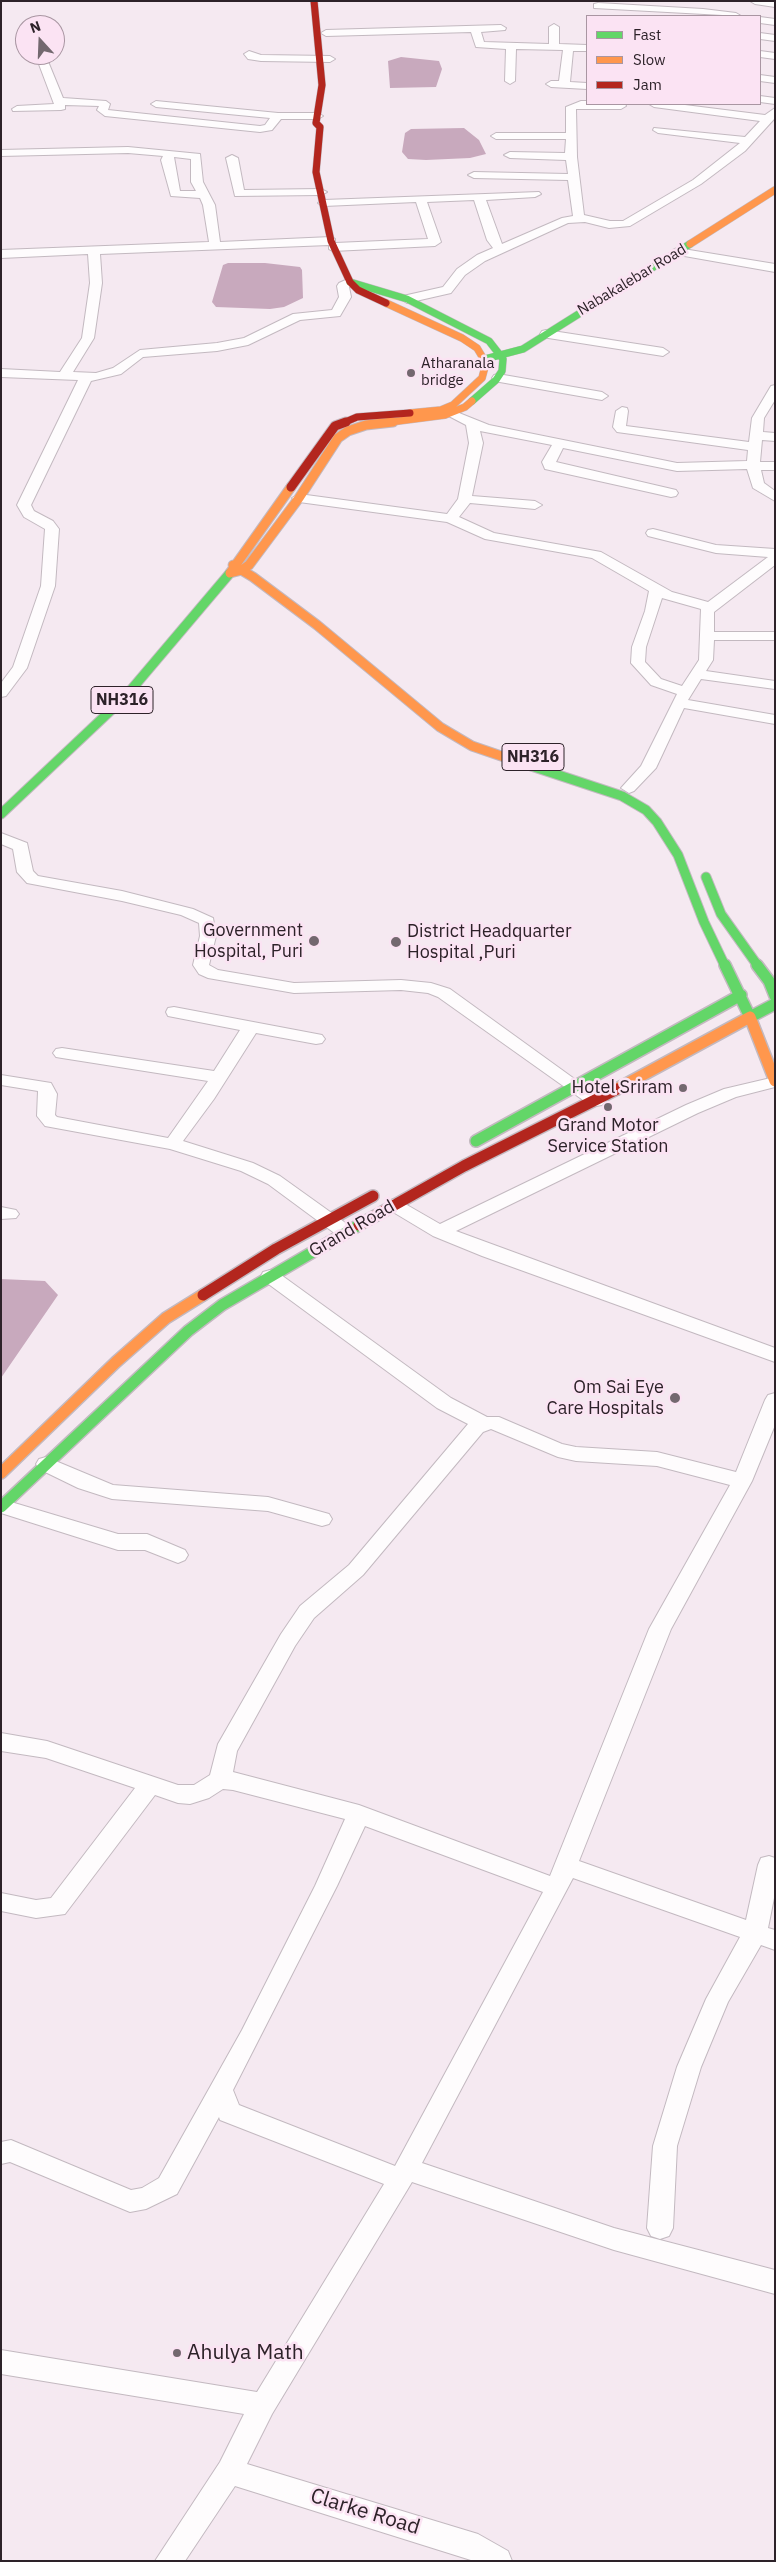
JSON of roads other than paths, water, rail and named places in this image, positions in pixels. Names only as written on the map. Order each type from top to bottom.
[{"type":"main road","points":[[238,567],[335,426],[357,417],[441,410],[453,405],[482,378],[486,362],[477,348],[462,338],[354,286],[332,244],[316,172],[319,122],[327,124],[331,103],[326,58],[314,1]]},
{"type":"main road","points":[[323,1],[326,58]]},
{"type":"main road","name":"Nabakalebar Road","points":[[485,359],[523,349],[775,190]]},
{"type":"main road","points":[[238,567],[299,498],[338,438],[348,431],[366,425],[421,419],[449,413],[465,407],[498,378],[504,363],[492,344],[407,299],[354,286]]},
{"type":"main road","points":[[492,344],[518,343],[544,336]]},
{"type":"main road","points":[[335,426],[348,431]]},
{"type":"main road","points":[[238,567],[281,585],[365,649]]},
{"type":"main road","name":"NH316","points":[[1,814],[125,697],[238,567],[317,625],[440,727],[472,746],[622,796],[646,810],[658,822],[678,855],[704,922],[750,1017]]},
{"type":"main road","name":"NH316","points":[[485,738],[512,751],[629,788],[657,803]]},
{"type":"main road","points":[[538,769],[546,761]]},
{"type":"main road","points":[[700,864],[721,914],[772,980],[775,996]]},
{"type":"main road","points":[[464,1147],[741,995],[772,980]]},
{"type":"main road","name":"Grand Road","points":[[1,1473],[116,1362],[166,1318],[267,1254],[329,1220],[387,1199],[464,1166],[596,1101],[775,1004]]},
{"type":"main road","points":[[750,1017],[775,1081]]},
{"type":"main road","name":"Grand Road","points":[[2,1506],[188,1331],[222,1305],[346,1232],[387,1199]]},
{"type":"street","points":[[703,12],[708,1]]},
{"type":"street","points":[[756,1],[775,4]]},
{"type":"street","points":[[597,8],[703,12],[728,15]]},
{"type":"street","points":[[761,20],[775,22]]},
{"type":"street","points":[[554,27],[554,47]]},
{"type":"street","points":[[326,34],[501,28]]},
{"type":"street","points":[[475,29],[480,45],[586,48]]},
{"type":"street","points":[[761,36],[775,38]]},
{"type":"street","points":[[510,81],[511,46]]},
{"type":"street","points":[[564,84],[568,48]]},
{"type":"street","points":[[249,54],[252,57],[261,58],[326,58]]},
{"type":"street","points":[[761,54],[775,56]]},
{"type":"street","points":[[17,109],[61,107],[44,65]]},
{"type":"street","points":[[761,78],[775,80]]},
{"type":"street","points":[[551,84],[586,86]]},
{"type":"street","points":[[761,99],[775,101]]},
{"type":"street","points":[[59,101],[102,103],[105,104],[102,110],[105,113],[260,129],[271,126],[278,116]]},
{"type":"street","points":[[156,104],[319,122]]},
{"type":"street","points":[[579,217],[572,177],[570,107],[576,104],[586,104]]},
{"type":"street","points":[[606,105],[621,106]]},
{"type":"street","points":[[665,105],[772,115]]},
{"type":"street","points":[[407,299],[447,290],[470,265],[500,249],[566,220],[579,217],[609,225],[626,224],[698,182],[748,141],[772,115]]},
{"type":"street","points":[[658,130],[748,141]]},
{"type":"street","points":[[496,136],[570,136]]},
{"type":"street","points":[[1,153],[119,150],[196,157],[197,182],[211,211],[215,246]]},
{"type":"street","points":[[169,155],[167,160],[174,194],[204,195]]},
{"type":"street","points":[[510,155],[571,156]]},
{"type":"street","points":[[232,158],[240,194],[421,200],[535,194]]},
{"type":"street","points":[[474,175],[572,177]]},
{"type":"street","points":[[479,197],[494,240],[500,249]]},
{"type":"street","points":[[1,254],[215,246],[435,242],[421,200]]},
{"type":"street","points":[[64,376],[88,338],[96,283],[94,250]]},
{"type":"street","points":[[678,252],[773,266]]},
{"type":"street","points":[[1,373],[86,377],[110,374],[140,354],[234,344],[261,336],[297,317],[336,313],[345,297],[343,286],[354,286]]},
{"type":"street","points":[[544,336],[663,352]]},
{"type":"street","points":[[4,686],[20,668],[48,586],[52,535],[48,524],[30,514],[24,505],[86,377]]},
{"type":"street","points":[[498,378],[602,396]]},
{"type":"street","points":[[775,389],[758,418],[753,465],[758,485],[775,497]]},
{"type":"street","points":[[622,411],[619,427],[622,429],[756,441],[775,437]]},
{"type":"street","points":[[449,413],[472,424],[677,467],[775,466]]},
{"type":"street","points":[[758,418],[775,419]]},
{"type":"street","points":[[450,518],[463,505],[465,499],[476,442],[472,424]]},
{"type":"street","points":[[560,442],[549,462],[550,466],[671,493]]},
{"type":"street","points":[[299,498],[450,518],[490,536],[596,555],[656,590],[709,607]]},
{"type":"street","points":[[465,499],[535,505]]},
{"type":"street","points":[[653,533],[716,549],[775,554]]},
{"type":"street","points":[[629,788],[648,768],[682,697],[706,660],[707,636],[705,617],[709,607],[775,558]]},
{"type":"street","points":[[656,590],[652,611],[639,647],[638,663],[656,682],[682,697],[775,720]]},
{"type":"street","points":[[707,636],[775,636]]},
{"type":"street","points":[[698,674],[775,684]]},
{"type":"street","points":[[1,838],[21,846],[25,872],[33,880],[122,896],[187,912],[207,921],[208,936],[201,960],[204,970],[214,974],[294,988],[401,985],[431,988],[444,993],[596,1101]]},
{"type":"street","points":[[174,1012],[250,1028],[316,1039]]},
{"type":"street","points":[[172,1144],[199,1108],[250,1028]]},
{"type":"street","points":[[62,1053],[218,1077]]},
{"type":"street","points":[[1,1080],[45,1087],[48,1094],[46,1116],[51,1122],[172,1144],[239,1164],[274,1180],[346,1232]]},
{"type":"street","points":[[440,1232],[506,1198],[692,1109],[730,1093],[775,1081]]},
{"type":"street","points":[[387,1199],[440,1232],[533,1269],[775,1355]]},
{"type":"street","points":[[270,1276],[444,1403],[483,1423],[502,1424],[558,1450],[576,1454],[657,1459],[742,1481]]},
{"type":"street","points":[[169,2561],[229,2471],[263,2405],[403,2174],[558,1888],[660,1629],[742,1481],[775,1400]]},
{"type":"street","points":[[220,1780],[226,1750],[288,1640],[307,1612],[356,1570],[476,1427],[483,1423]]},
{"type":"street","points":[[46,1464],[85,1483],[112,1492],[268,1504],[322,1519]]},
{"type":"street","points":[[2,1506],[118,1542],[147,1542],[178,1555]]},
{"type":"street","points":[[1,1742],[47,1750],[178,1794],[190,1795],[200,1792],[220,1780],[233,1781],[359,1814],[558,1888]]},
{"type":"street","points":[[1,1902],[36,1909],[48,1910],[57,1907],[150,1785]]},
{"type":"street","points":[[1,2152],[10,2151],[130,2201],[146,2198],[168,2186],[221,2090],[321,1895],[359,1814]]},
{"type":"street","points":[[660,2228],[665,2146],[689,2067],[718,1999],[765,1937],[769,1865]]},
{"type":"street","points":[[566,1866],[765,1937]]},
{"type":"street","points":[[221,2090],[229,2112],[377,2169],[403,2174],[614,2239],[775,2282]]},
{"type":"street","points":[[1,2362],[263,2405]]},
{"type":"street","name":"Clarke Road","points":[[229,2471],[478,2547],[498,2561]]},
{"type":"place","name":"Atharanala bridge","points":[[411,373]]},
{"type":"place","name":"Government Hospital, Puri","points":[[314,941]]},
{"type":"place","name":"District Headquarter Hospital ,Puri","points":[[396,942]]},
{"type":"place","name":"Hotel Sriram","points":[[683,1088]]},
{"type":"place","name":"Grand Motor Service Station","points":[[608,1107]]},
{"type":"place","name":"Om Sai Eye Care Hospitals","points":[[675,1398]]},
{"type":"place","name":"Ahulya Math","points":[[177,2353]]}]
